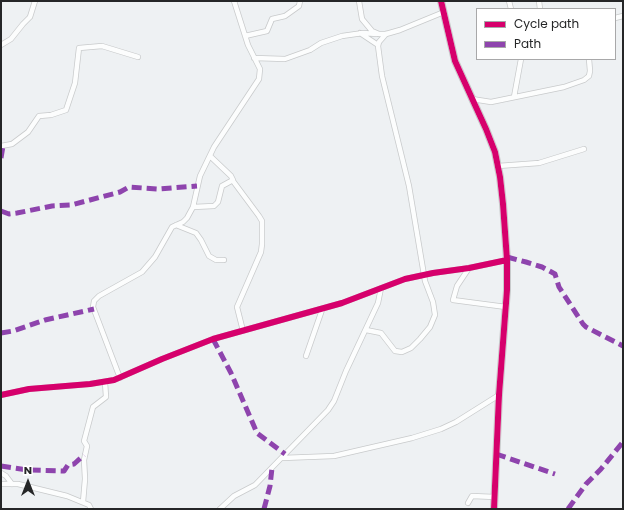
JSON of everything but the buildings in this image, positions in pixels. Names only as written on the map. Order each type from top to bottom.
[{"type":"street","points":[[1,45],[11,39],[30,17],[35,1]]},
{"type":"street","points":[[120,378],[93,307],[94,301],[99,296],[142,272],[155,257],[170,228],[185,220],[193,207],[200,176],[210,156],[220,137],[259,79],[260,72],[245,36],[234,1]]},
{"type":"street","points":[[245,36],[267,32],[272,19],[285,16],[299,6],[300,1]]},
{"type":"street","points":[[359,1],[362,19],[372,32],[377,34]]},
{"type":"street","points":[[441,1],[455,61],[495,152],[503,204],[507,260],[506,308],[499,395],[494,509]]},
{"type":"street","points":[[254,58],[285,59],[310,50],[321,43],[342,36],[360,33],[386,34],[412,26],[444,12]]},
{"type":"street","points":[[360,33],[378,45]]},
{"type":"street","points":[[366,330],[381,333],[395,351],[402,352],[411,348],[430,327],[435,315],[433,302],[424,274],[409,186],[384,83],[378,45],[386,34]]},
{"type":"street","points":[[1,146],[12,144],[28,132],[39,116],[52,115],[66,110],[75,83],[79,48],[102,46],[138,57]]},
{"type":"street","points":[[514,97],[520,60]]},
{"type":"street","points":[[472,99],[491,102],[564,87],[584,80],[590,74],[589,60]]},
{"type":"street","points":[[498,166],[539,162],[584,149]]},
{"type":"street","points":[[210,156],[231,176],[262,222],[261,252],[237,307],[243,331]]},
{"type":"street","points":[[193,207],[214,206],[218,202],[222,186],[233,181]]},
{"type":"street","points":[[176,224],[196,233],[209,256],[216,260],[224,260]]},
{"type":"street","points":[[1,395],[29,389],[105,382],[120,378],[195,346],[243,331],[322,310],[360,297],[397,281],[424,274],[468,268],[507,260]]},
{"type":"street","points":[[468,268],[456,286],[453,300],[506,308]]},
{"type":"street","points":[[220,509],[234,496],[255,485],[333,404],[378,303],[381,288]]},
{"type":"street","points":[[306,356],[322,310]]},
{"type":"street","points":[[82,502],[85,478],[84,460],[87,446],[84,441],[93,407],[106,397],[105,382]]},
{"type":"street","points":[[282,458],[334,456],[412,438],[441,429],[456,422],[499,395]]},
{"type":"street","points":[[1,473],[9,479],[12,484]]},
{"type":"street","points":[[1,484],[27,486],[61,494],[89,505],[91,509]]},
{"type":"street","points":[[468,503],[472,496],[495,497]]},
{"type":"marked path","points":[[1,158],[3,146]]},
{"type":"marked path","points":[[1,211],[9,214],[52,206],[71,205],[120,192],[129,187],[158,189],[197,186]]},
{"type":"marked path","points":[[507,257],[542,267],[555,274],[559,287],[583,324],[623,346]]},
{"type":"marked path","points":[[1,333],[13,331],[45,320],[94,309]]},
{"type":"marked path","points":[[213,339],[231,373],[257,433],[285,454]]},
{"type":"marked path","points":[[568,509],[586,484],[601,469],[623,442]]},
{"type":"marked path","points":[[496,454],[555,474]]},
{"type":"marked path","points":[[1,466],[28,470],[64,471],[68,465],[74,464],[84,455]]},
{"type":"marked path","points":[[264,509],[270,486],[272,468]]},
{"type":"cycle path","points":[[441,1],[455,61],[495,152],[503,204],[507,260],[507,290],[499,395],[494,509]]},
{"type":"cycle path","points":[[1,395],[29,389],[90,384],[114,380],[213,339],[342,303],[405,279],[507,260]]}]
